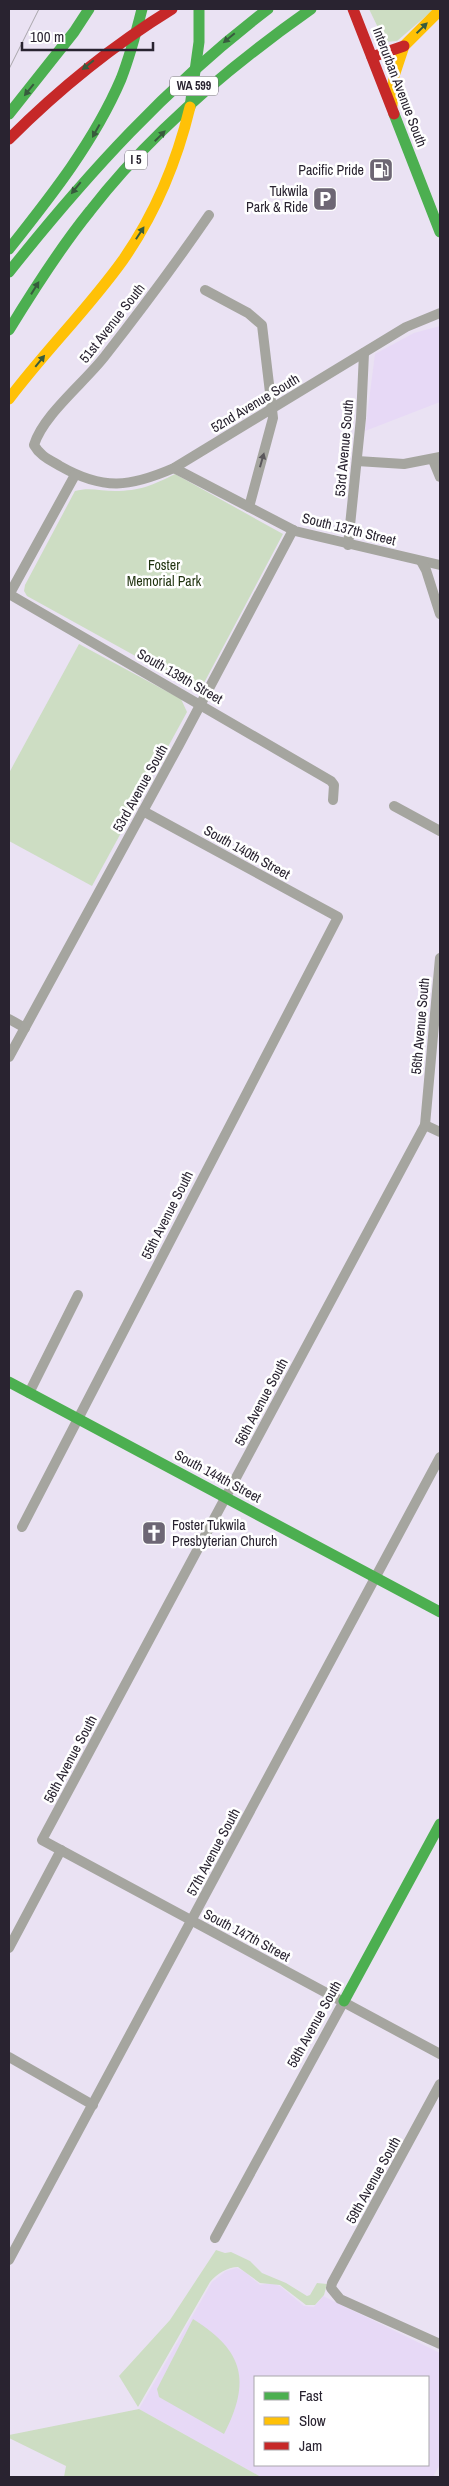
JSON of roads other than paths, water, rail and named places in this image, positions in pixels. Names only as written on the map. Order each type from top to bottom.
[{"type":"main road","points":[[9,114],[66,43],[89,9]]},
{"type":"main road","points":[[9,249],[87,147],[119,88],[137,34],[142,9]]},
{"type":"main road","points":[[9,140],[64,86],[95,60],[172,9]]},
{"type":"main road","name":"WA 599","points":[[9,399],[123,260],[154,212],[175,161],[194,80],[199,9]]},
{"type":"main road","name":"I 5","points":[[9,272],[84,178],[123,135],[180,79],[238,30],[268,9]]},
{"type":"main road","name":"I 5","points":[[9,330],[44,273],[122,174],[202,94],[266,41],[311,9]]},
{"type":"main road","name":"Interurban Avenue South","points":[[353,9],[440,232]]},
{"type":"main road","points":[[392,106],[394,76],[404,46],[440,10]]},
{"type":"main road","points":[[372,56],[404,46]]},
{"type":"main road","name":"South 144th Street","points":[[9,1382],[440,1612]]},
{"type":"main road","name":"58th Avenue South","points":[[344,2001],[440,1824]]},
{"type":"street","name":"51st Avenue South","points":[[34,445],[36,438],[55,412],[104,357],[138,309],[169,272],[209,215]]},
{"type":"street","points":[[205,290],[248,313],[262,325],[273,407],[272,426],[249,507]]},
{"type":"street","name":"52nd Avenue South","points":[[34,445],[38,453],[75,475],[103,483],[135,483],[174,468],[406,327],[440,313]]},
{"type":"street","name":"53rd Avenue South","points":[[348,545],[357,461],[364,353]]},
{"type":"street","points":[[357,461],[404,464],[437,459],[440,477]]},
{"type":"street","name":"South 137th Street","points":[[174,468],[292,530],[348,545],[440,565]]},
{"type":"street","points":[[9,594],[75,475]]},
{"type":"street","name":"53rd Avenue South","points":[[9,1057],[201,704],[292,530]]},
{"type":"street","points":[[421,561],[440,614]]},
{"type":"street","name":"South 139th Street","points":[[9,594],[331,781],[334,785],[333,800]]},
{"type":"street","points":[[394,806],[440,831]]},
{"type":"street","name":"South 140th Street","points":[[143,811],[338,917]]},
{"type":"street","name":"55th Avenue South","points":[[22,1527],[338,917]]},
{"type":"street","name":"56th Avenue South","points":[[42,1840],[425,1125],[440,958]]},
{"type":"street","points":[[9,1019],[25,1028]]},
{"type":"street","points":[[425,1125],[440,1132]]},
{"type":"street","points":[[29,1393],[78,1295]]},
{"type":"street","name":"57th Avenue South","points":[[9,2260],[440,1457]]},
{"type":"street","name":"South 147th Street","points":[[42,1840],[440,2054]]},
{"type":"street","points":[[9,1948],[61,1850]]},
{"type":"street","name":"58th Avenue South","points":[[215,2238],[344,2001]]},
{"type":"street","points":[[9,2057],[93,2105]]},
{"type":"street","name":"59th Avenue South","points":[[440,2084],[332,2283],[332,2288],[340,2299],[440,2344]]},
{"type":"tram line","points":[[9,69],[39,9]]},
{"type":"place","name":"Pacific Pride","points":[[381,170]]},
{"type":"place","name":"Tukwila Park & Ride","points":[[325,199]]},
{"type":"place","name":"Foster Tukwila Presbyterian Church","points":[[154,1533]]},
{"type":"park label","name":"Foster Memorial Park","points":[[164,574]]}]
